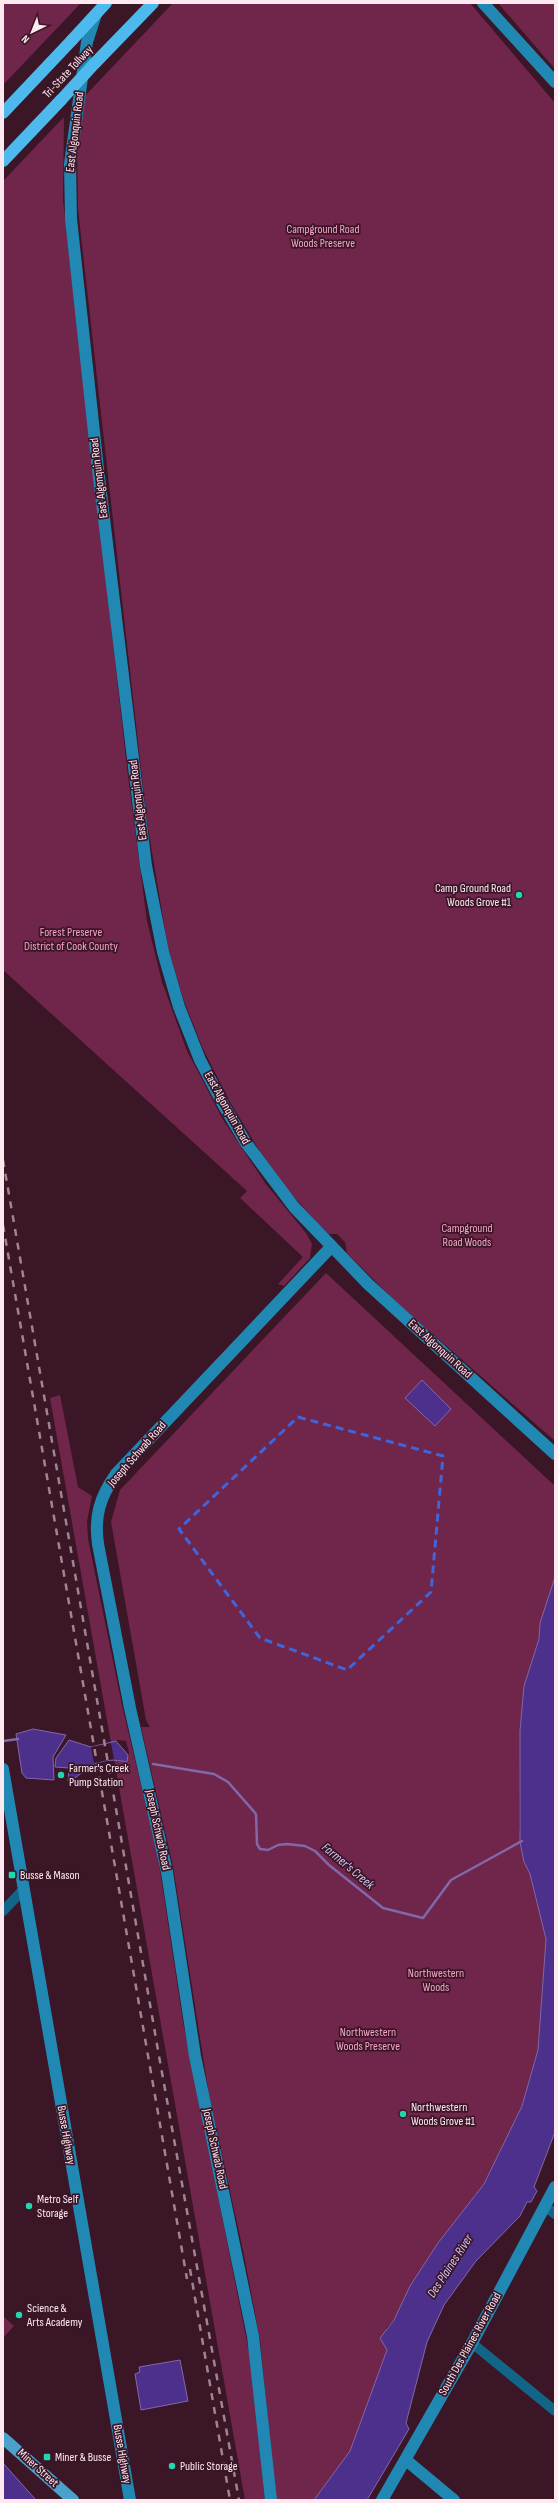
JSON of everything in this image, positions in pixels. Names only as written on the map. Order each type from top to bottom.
[{"type":"highway","name":"Tri-State Tollway","points":[[3,113],[106,3]]},
{"type":"highway","name":"Tri-State Tollway","points":[[3,161],[154,3]]},
{"type":"main road","name":"East Algonquin Road","points":[[99,3],[87,42],[70,164],[71,219],[98,469],[146,866],[165,959],[178,1007],[200,1060],[246,1144],[279,1190],[330,1247],[555,1454]]},
{"type":"main road","points":[[483,3],[533,60],[555,82]]},
{"type":"main road","points":[[533,60],[555,92]]},
{"type":"main road","name":"Joseph Schwab Road","points":[[271,2500],[253,2336],[194,2056],[167,1872],[128,1700],[98,1544],[96,1520],[101,1497],[116,1474],[330,1247]]},
{"type":"main road","name":"Busse Highway","points":[[3,1769],[5,1796],[23,1890],[130,2500]]},
{"type":"main road","name":"South Des Plaines River Road","points":[[382,2500],[550,2210],[555,2187]]},
{"type":"main road","name":"Miner Street","points":[[3,2438],[73,2500]]},
{"type":"main road","points":[[406,2460],[454,2500]]},
{"type":"street","points":[[3,1911],[23,1890]]},
{"type":"street","points":[[472,2343],[555,2412]]},
{"type":"highlighted area","points":[[298,1417],[443,1456],[431,1592],[347,1670],[260,1638],[179,1529]]},
{"type":"green space","points":[[3,3],[81,3],[3,85]]},
{"type":"green space","name":"Campground Road Woods Preserve","points":[[173,3],[470,3],[555,103],[555,1441],[396,1302],[347,1253],[345,1242],[337,1234],[329,1234],[320,1226],[288,1190],[262,1155],[230,1102],[203,1049],[184,1001],[168,948],[147,822],[78,209],[77,145],[83,98]]},
{"type":"green space","points":[[498,3],[555,3],[555,69]]},
{"type":"green space","name":"Forest Preserve District of Cook County","points":[[64,117],[63,200],[128,776],[147,921],[162,982],[187,1051],[222,1118],[265,1183],[306,1233],[312,1244],[310,1258],[284,1286],[278,1284],[303,1257],[240,1198],[247,1191],[3,970],[3,181]]},
{"type":"green space","points":[[326,1273],[555,1486],[555,1577],[540,1623],[539,1639],[524,1686],[520,1731],[519,1827],[524,1862],[530,1874],[546,1939],[538,2050],[522,2106],[484,2184],[438,2243],[411,2286],[394,2320],[386,2328],[387,2350],[350,2451],[314,2500],[276,2500],[260,2340],[244,2255],[209,2095],[173,1866],[141,1727],[150,1727],[146,1720],[111,1522],[120,1490]]},
{"type":"green space","points":[[60,1395],[78,1487],[92,1496],[87,1521],[88,1539],[122,1705],[158,1857],[183,2022],[251,2362],[265,2500],[245,2500],[114,1759],[127,1762],[129,1753],[126,1741],[118,1740],[111,1743],[50,1398]]},
{"type":"green space","points":[[3,2316],[14,2326],[3,2338]]},
{"type":"water","points":[[422,1380],[451,1409],[435,1426],[405,1398]]},
{"type":"water","name":"Des Plaines River","points":[[555,1577],[555,2132],[534,2187],[537,2191],[531,2202],[527,2202],[520,2216],[476,2261],[444,2305],[427,2342],[406,2423],[409,2429],[367,2500],[314,2500],[350,2451],[387,2350],[380,2338],[394,2320],[410,2286],[438,2243],[484,2184],[522,2106],[538,2050],[546,1939],[530,1874],[524,1862],[520,1842],[520,1731],[524,1686],[539,1639],[540,1623]]},
{"type":"water","points":[[33,1729],[66,1735],[53,1757],[54,1780],[26,1778],[22,1773],[16,1734]]},
{"type":"water","points":[[69,1740],[91,1747],[116,1741],[128,1755],[127,1762],[118,1760],[103,1761],[90,1767],[71,1781],[68,1781],[69,1768],[55,1767],[56,1758]]},
{"type":"water","points":[[180,2360],[188,2401],[141,2410],[135,2374],[140,2372],[139,2367]]},
{"type":"water","points":[[3,2463],[36,2500],[3,2500]]},
{"type":"pier","points":[[111,1743],[114,1759],[94,1763],[91,1747]]},
{"type":"waterway","name":"Farmer's Creek","points":[[3,1741],[18,1739]]},
{"type":"waterway","name":"Farmer's Creek","points":[[153,1764],[214,1774],[228,1782],[256,1814],[257,1844],[260,1849],[268,1850],[278,1845],[287,1844],[305,1846],[315,1851],[329,1865],[383,1908],[423,1918],[451,1880],[522,1841]]},
{"type":"railway","points":[[3,1160],[159,2056],[239,2500]]},
{"type":"railway","points":[[3,1225],[187,2279]]},
{"type":"railway","points":[[190,2269],[230,2500]]},
{"type":"place","name":"Camp Ground Road Woods Grove #1","points":[[519,895]]},
{"type":"place","name":"Farmer's Creek Pump Station","points":[[61,1775]]},
{"type":"place","name":"Busse & Mason","points":[[12,1875]]},
{"type":"place","name":"Northwestern Woods Grove #1","points":[[403,2114]]},
{"type":"place","name":"Metro Self Storage","points":[[29,2206]]},
{"type":"place","name":"Science & Arts Academy","points":[[19,2315]]},
{"type":"place","name":"Miner & Busse","points":[[47,2457]]},
{"type":"place","name":"Public Storage","points":[[172,2466]]},
{"type":"park label","name":"Campground Road Woods","points":[[467,1235]]},
{"type":"park label","name":"Northwestern Woods","points":[[436,1980]]},
{"type":"park label","name":"Northwestern Woods Preserve","points":[[368,2039]]}]
